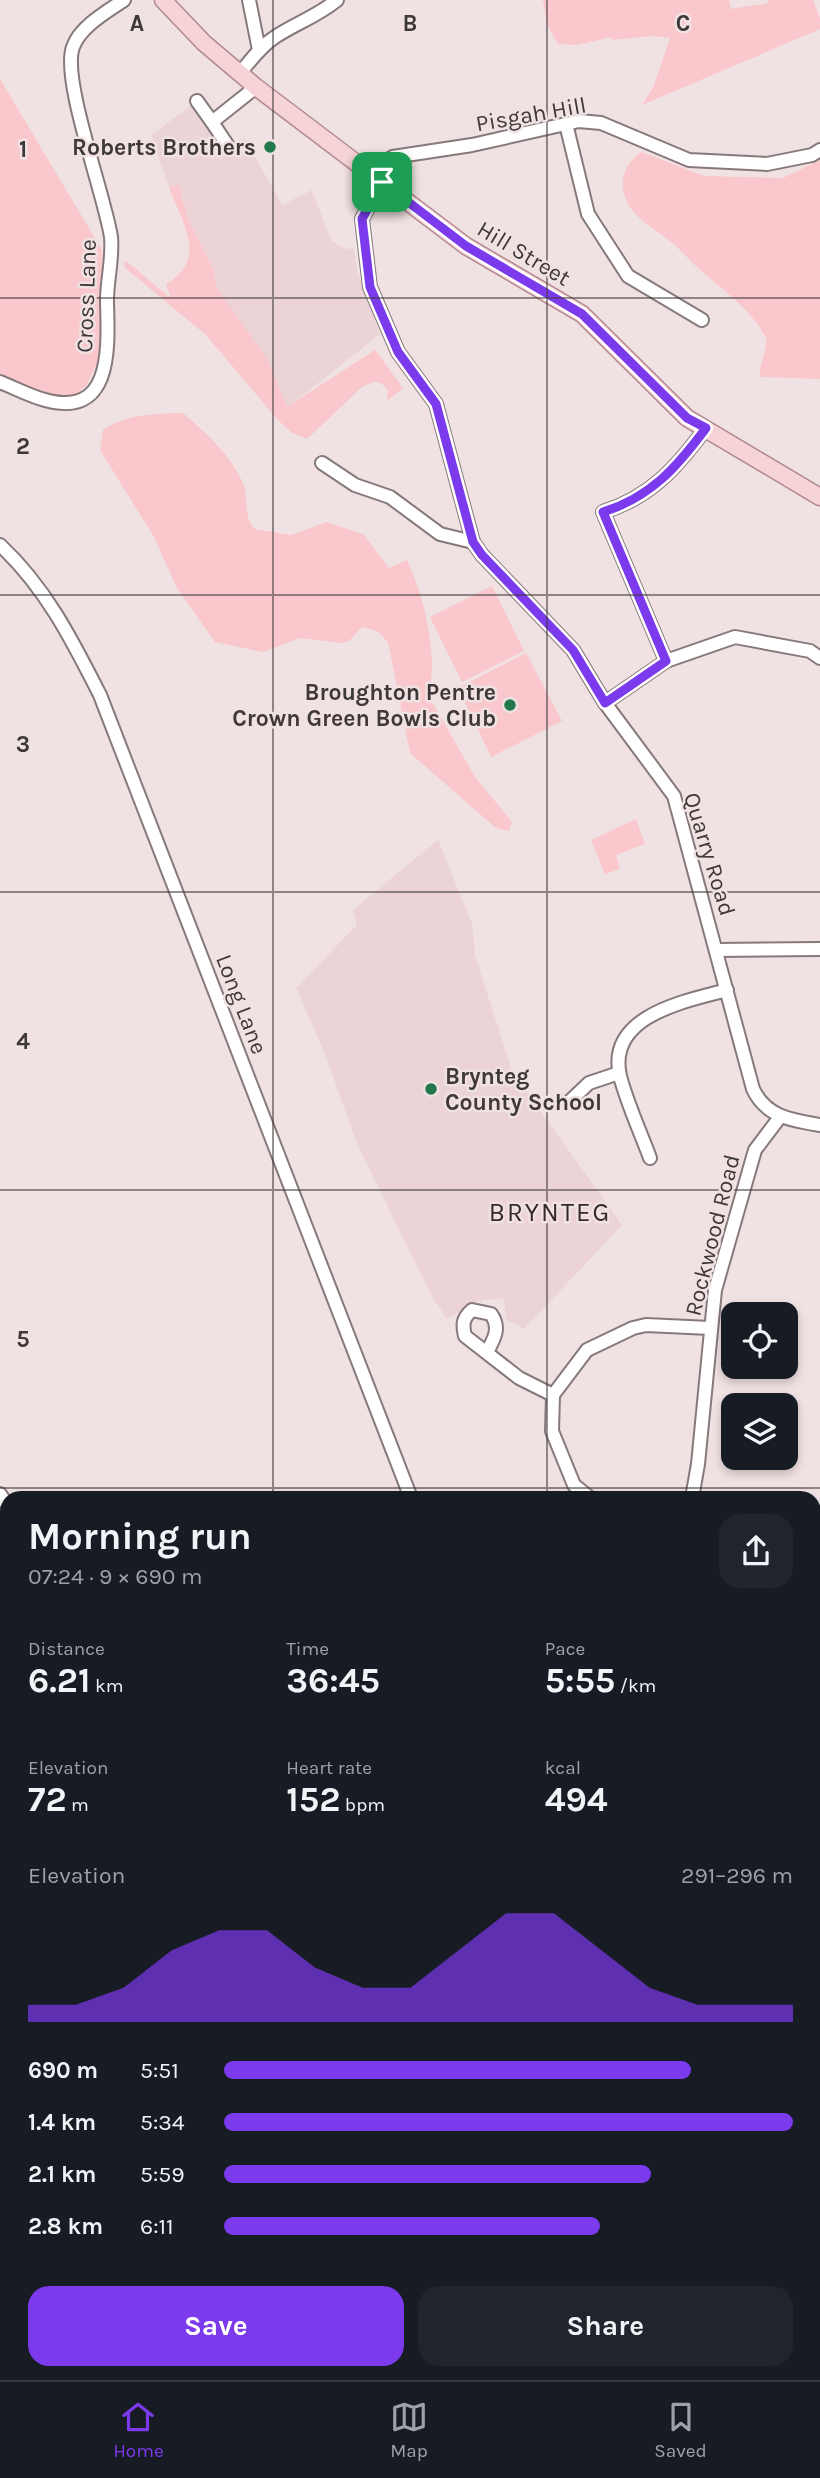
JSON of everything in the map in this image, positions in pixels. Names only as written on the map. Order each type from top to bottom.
[{"type":"main road","name":"Hill Street","points":[[163,0],[204,43],[256,87],[466,246],[582,314],[687,418],[820,497]]},
{"type":"street","name":"Cross Lane","points":[[0,382],[45,401],[67,403],[83,400],[96,390],[105,370],[108,340],[106,276],[113,258],[111,237],[73,87],[70,61],[73,45],[87,27],[124,0]]},
{"type":"street","points":[[249,0],[259,50]]},
{"type":"street","points":[[240,74],[259,50],[276,36],[305,23],[337,0]]},
{"type":"street","points":[[212,122],[256,87]]},
{"type":"street","points":[[197,101],[228,146]]},
{"type":"street","name":"Pisgah Hill","points":[[369,171],[393,157],[472,145],[566,124],[601,123],[689,160],[728,164],[767,164],[812,155],[820,150]]},
{"type":"street","points":[[566,124],[588,214],[628,276],[702,320]]},
{"type":"street","name":"Quarry Road","points":[[382,182],[362,219],[370,287],[398,352],[436,404],[473,542],[482,555],[573,650],[605,703],[674,796],[753,1088],[766,1109],[780,1117]]},
{"type":"street","points":[[666,661],[603,512],[657,487],[677,467],[706,428]]},
{"type":"street","points":[[322,463],[355,485],[390,497],[440,534],[473,542]]},
{"type":"street","name":"Long Lane","points":[[0,545],[23,567],[56,611],[100,695],[408,1491]]},
{"type":"street","points":[[605,703],[666,661],[735,638],[810,652],[820,659]]},
{"type":"street","points":[[717,950],[820,949]]},
{"type":"street","points":[[650,1158],[619,1073],[622,1051],[629,1034],[645,1017],[661,1009],[727,990]]},
{"type":"street","points":[[569,1102],[590,1083],[619,1073]]},
{"type":"street","points":[[780,1117],[820,1125]]},
{"type":"street","name":"Rockwood Road","points":[[693,1491],[710,1328],[721,1265],[755,1150],[780,1117]]},
{"type":"street","points":[[581,1491],[574,1485],[552,1431],[553,1395],[587,1350],[633,1328],[646,1325],[710,1328]]},
{"type":"street","points":[[487,1352],[519,1378],[553,1395]]},
{"type":"shaded area","points":[[543,0],[729,0],[731,9],[768,3],[768,0],[813,0],[820,19],[820,29],[642,105],[653,88],[670,38],[652,36],[612,40],[611,37],[577,45],[558,44],[547,25]]},
{"type":"shaded area","points":[[0,79],[102,250],[100,357],[86,386],[73,397],[52,396],[0,378]]},
{"type":"shaded area","points":[[195,103],[227,153],[244,137],[282,205],[312,190],[331,240],[344,249],[354,248],[357,271],[380,334],[287,408],[216,287],[189,222],[178,184],[169,187],[151,135]]},
{"type":"shaded area","points":[[642,152],[704,176],[783,178],[820,160],[820,379],[760,377],[766,340],[759,326],[743,308],[630,207],[624,192],[624,176],[630,163]]},
{"type":"shaded area","points":[[178,184],[189,221],[214,271],[216,287],[268,360],[287,407],[375,350],[403,388],[387,401],[388,390],[381,383],[373,382],[362,387],[307,439],[292,433],[206,335],[124,267],[125,260],[170,295],[166,284],[179,274],[189,252],[185,227],[169,187]]},
{"type":"shaded area","points":[[183,413],[217,445],[238,472],[245,489],[249,520],[255,529],[291,535],[327,522],[363,534],[389,568],[407,560],[427,622],[432,662],[431,700],[475,777],[512,822],[509,831],[496,828],[410,753],[388,642],[377,631],[362,627],[349,641],[342,643],[300,638],[263,652],[215,642],[177,588],[154,537],[100,450],[103,430],[112,425],[141,416]]},
{"type":"shaded area","points":[[492,586],[524,651],[462,682],[430,617]]},
{"type":"shaded area","name":"Broughton Pentre Crown Green Bowls Club","points":[[526,653],[562,721],[491,757],[458,688]]},
{"type":"shaded area","points":[[636,819],[645,844],[616,855],[620,869],[605,874],[591,840]]},
{"type":"shaded area","name":"Brynteg County School","points":[[438,840],[472,924],[475,955],[512,1071],[622,1225],[524,1329],[507,1320],[503,1298],[478,1301],[447,1319],[432,1296],[358,1146],[323,1049],[296,988],[357,925],[353,910]]},
{"type":"place","name":"Roberts Brothers","points":[[270,147]]},
{"type":"place","name":"Broughton Pentre Crown Green Bowls Club","points":[[510,705]]},
{"type":"place","name":"Brynteg County School","points":[[431,1089]]},
{"type":"district","name":"BRYNTEG","points":[[550,1212]]},
{"type":"route","points":[[382,182],[466,246],[582,314],[687,418],[706,428],[677,467],[657,487],[603,512],[666,661],[605,703],[573,650],[482,555],[473,542],[436,404],[398,352],[380,316],[370,287],[364,256],[362,219],[366,206],[382,182]]}]
